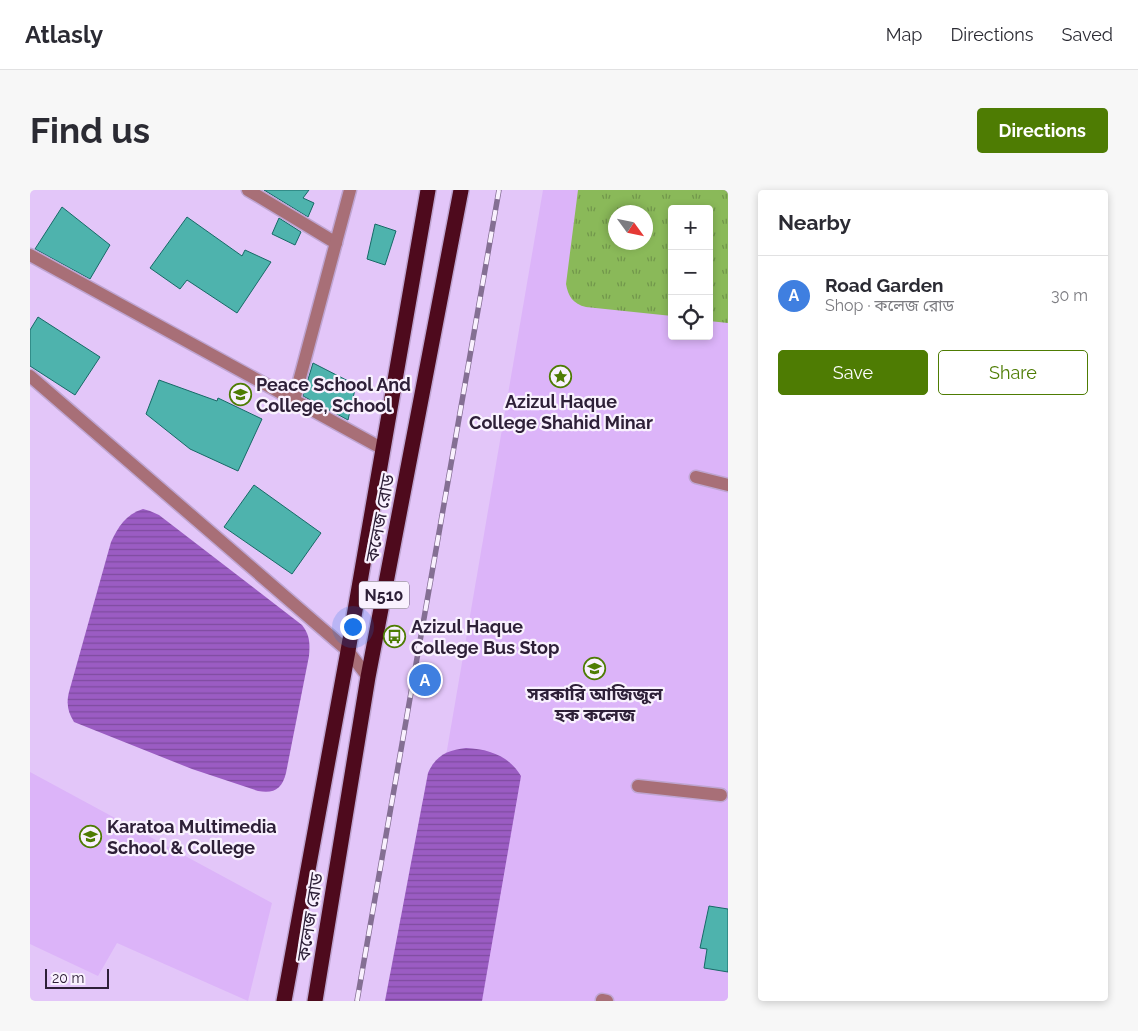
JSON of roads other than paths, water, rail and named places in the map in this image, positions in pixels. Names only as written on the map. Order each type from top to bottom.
[{"type":"highway","name":"কলেজ রোড","points":[[284,1001],[348,651],[428,190]]},
{"type":"highway","name":"কলেজ রোড","points":[[316,1001],[368,677],[461,190]]},
{"type":"street","points":[[248,190],[336,243]]},
{"type":"street","points":[[294,400],[350,190]]},
{"type":"street","points":[[30,255],[383,449]]},
{"type":"street","points":[[30,376],[348,651],[368,677]]},
{"type":"street","points":[[696,477],[728,485]]},
{"type":"street","points":[[638,786],[721,796]]},
{"type":"railway","points":[[357,1001],[499,190]]},
{"type":"place","name":"Azizul Haque College Shahid Minar","points":[[561,377]]},
{"type":"place","name":"Peace School And College, School","points":[[240,395]]},
{"type":"place","name":"Azizul Haque College Bus Stop","points":[[395,637]]},
{"type":"place","name":"সরকারি আজিজুল হক কলেজ","points":[[595,669]]},
{"type":"place","name":"Road Garden","points":[[425,680]]},
{"type":"place","name":"Karatoa Multimedia School & College","points":[[91,837]]}]
